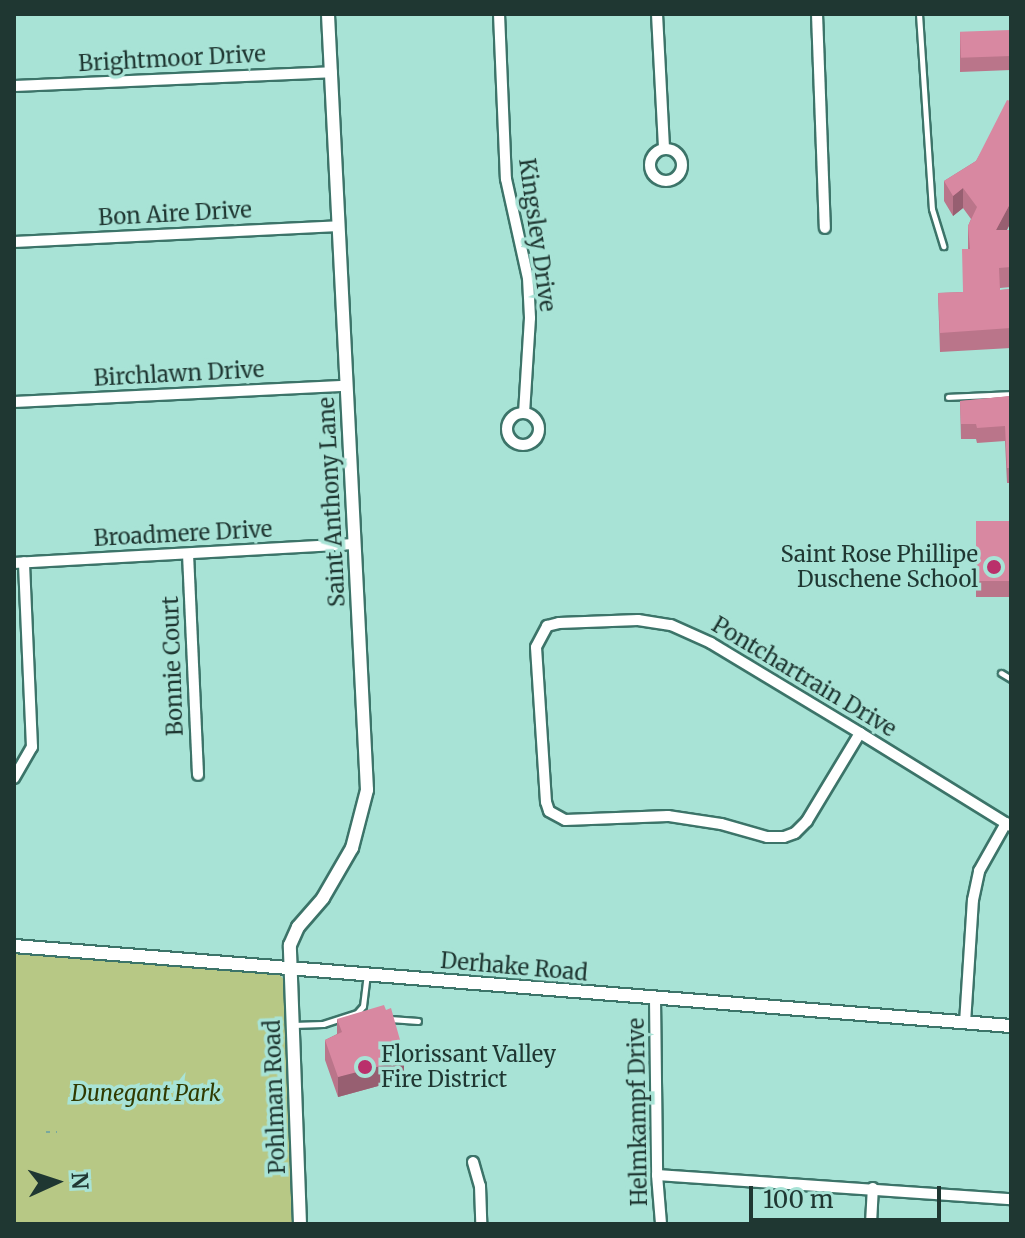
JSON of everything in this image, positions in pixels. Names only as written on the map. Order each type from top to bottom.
[{"type":"street","name":"Saint Anthony Lane","points":[[290,968],[290,945],[298,927],[323,898],[352,848],[367,790],[328,14]]},
{"type":"street","name":"Kingsley Drive","points":[[499,14],[506,179],[528,278],[530,318],[524,413]]},
{"type":"street","points":[[657,14],[664,148]]},
{"type":"street","points":[[817,14],[825,228]]},
{"type":"street","name":"Brightmoor Drive","points":[[14,86],[332,72]]},
{"type":"street","name":"Bon Aire Drive","points":[[14,242],[339,226]]},
{"type":"street","name":"Birchlawn Drive","points":[[14,402],[346,386]]},
{"type":"street","name":"Broadmere Drive","points":[[19,563],[353,544]]},
{"type":"street","name":"Bonnie Court","points":[[188,554],[198,775]]},
{"type":"street","points":[[14,778],[32,747],[19,563]]},
{"type":"street","name":"Pontchartrain Drive","points":[[860,733],[807,821],[784,837],[767,837],[721,824],[668,816],[556,818],[546,802],[536,647],[547,626],[559,623],[638,620],[671,625],[711,643],[860,733],[1008,824]]},
{"type":"street","points":[[965,1023],[973,900],[979,871],[1008,824]]},
{"type":"street","name":"Derhake Road","points":[[14,946],[1011,1026]]},
{"type":"street","name":"Pohlman Road","points":[[290,968],[300,1224]]},
{"type":"street","name":"Helmkampf Drive","points":[[655,999],[657,1175],[661,1224]]},
{"type":"street","points":[[473,1162],[480,1186],[481,1224]]},
{"type":"street","points":[[657,1175],[1011,1199]]},
{"type":"street","points":[[871,1224],[873,1188]]},
{"type":"lane","points":[[919,14],[932,209],[943,246]]},
{"type":"lane","points":[[948,397],[1011,394]]},
{"type":"lane","points":[[1001,673],[1011,679]]},
{"type":"lane","points":[[293,1025],[323,1024],[357,1013],[363,1006],[367,974]]},
{"type":"lane","points":[[363,1006],[372,1016],[418,1021]]},
{"type":"path","points":[[46,1132],[57,1132]]},
{"type":"green space","name":"Dunegant Park","points":[[14,952],[280,975],[284,980],[293,1224],[14,1224]]},
{"type":"building","points":[[1010,30],[1011,56],[961,58],[960,32]]},
{"type":"building","points":[[1007,100],[1011,101],[1011,202],[996,230],[1011,230],[1011,267],[999,268],[1000,290],[1011,289],[1011,328],[940,333],[938,293],[963,292],[962,249],[970,249],[968,226],[977,207],[963,188],[953,196],[944,181],[976,161]]},
{"type":"building","points":[[1011,396],[1011,468],[1007,468],[1005,426],[977,428],[976,424],[961,424],[960,401]]},
{"type":"building","name":"Saint Rose Phillipe Duschene School","points":[[976,521],[1011,521],[1011,581],[976,581]]},
{"type":"building","name":"Florissant Valley Fire District","points":[[384,1005],[386,1010],[391,1008],[404,1054],[398,1057],[400,1061],[338,1077],[325,1040],[342,1032],[337,1019]]},
{"type":"place","name":"Saint Rose Phillipe Duschene School","points":[[994,567]]},
{"type":"place","name":"Florissant Valley Fire District","points":[[365,1067]]}]
